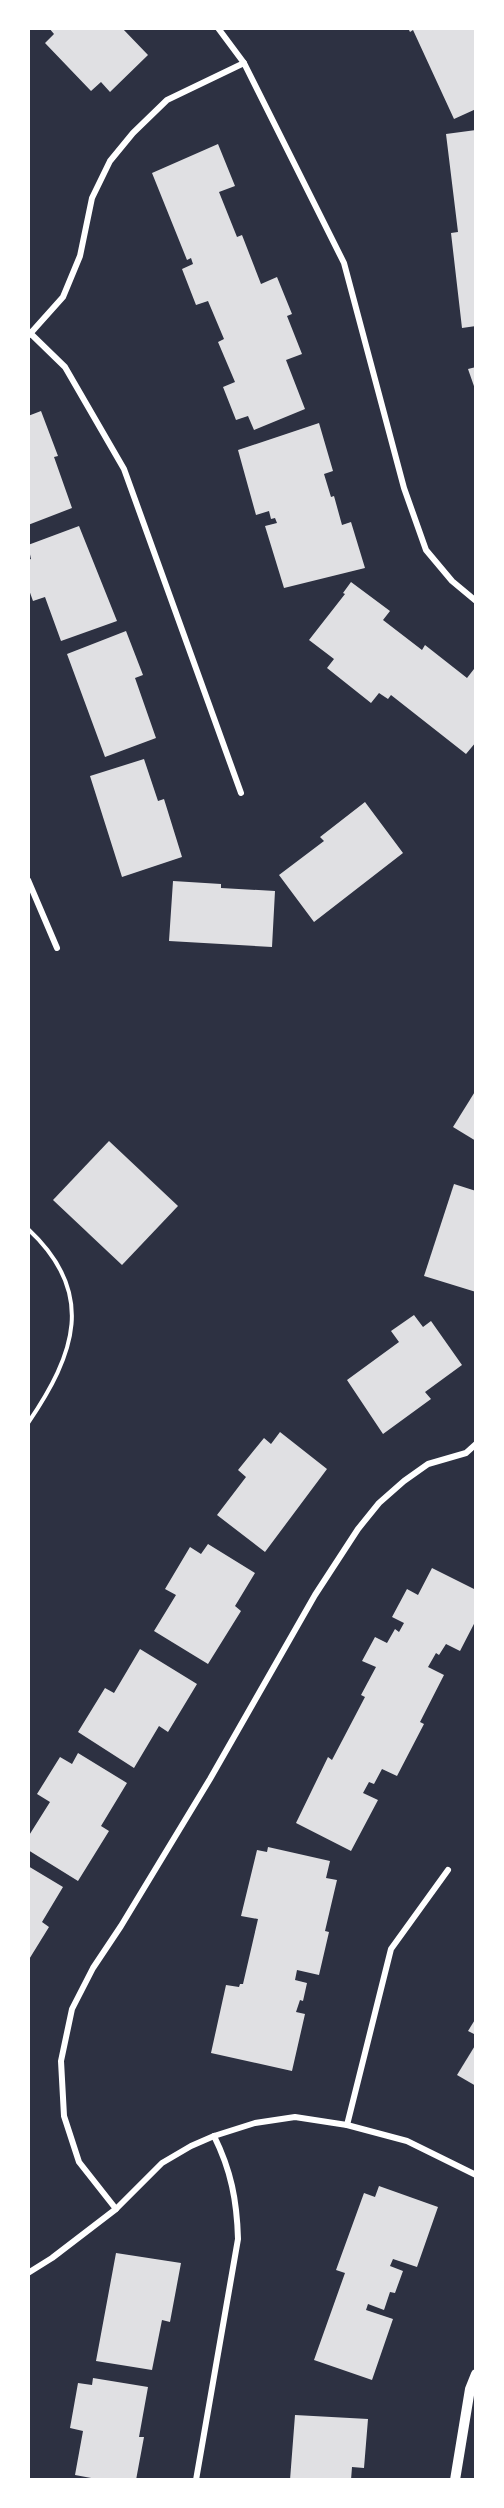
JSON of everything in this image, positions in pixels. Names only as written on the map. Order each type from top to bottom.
[{"type":"street","points":[[218,28],[244,63],[344,263],[404,488],[426,550],[452,581],[476,601]]},
{"type":"street","points":[[241,793],[124,469],[65,367],[30,333],[63,297],[80,256],[92,198],[110,161],[133,133],[167,100],[244,63]]},
{"type":"street","points":[[28,880],[57,948]]},
{"type":"street","points":[[116,2209],[79,2162],[64,2116],[61,2061],[72,2009],[93,1968],[210,1779],[315,1595],[358,1529],[379,1503],[404,1480],[428,1464],[466,1453],[476,1444]]},
{"type":"street","points":[[347,2125],[391,1949],[448,1870]]},
{"type":"street","points":[[28,2273],[52,2258],[116,2209],[162,2163],[190,2146],[255,2123],[295,2117],[347,2125],[407,2141],[476,2175]]},
{"type":"street","points":[[196,2480],[238,2239],[237,2204],[224,2157],[214,2136]]},
{"type":"street","points":[[455,2480],[470,2390],[476,2374]]},
{"type":"path","points":[[28,1229],[63,1273],[71,1295],[72,1326],[70,1343],[44,1398],[28,1423]]},
{"type":"building","points":[[49,28],[122,28],[148,55],[110,92],[101,82],[91,91],[45,43],[54,34]]},
{"type":"building","points":[[408,28],[474,28],[476,109],[454,119],[413,30],[410,32]]},
{"type":"building","points":[[476,130],[476,326],[462,328],[451,233],[458,232],[446,134]]},
{"type":"building","points":[[218,144],[235,186],[219,192],[237,237],[242,235],[261,284],[277,277],[292,314],[287,316],[302,354],[286,360],[305,409],[254,430],[248,416],[236,420],[223,387],[235,382],[218,342],[224,339],[208,301],[196,305],[182,269],[193,264],[191,258],[187,260],[152,173]]},
{"type":"building","points":[[476,367],[476,389],[475,389],[468,369]]},
{"type":"building","points":[[41,411],[58,456],[54,457],[72,508],[28,525],[28,416]]},
{"type":"building","points":[[319,423],[333,471],[324,474],[331,497],[334,496],[342,525],[351,522],[365,568],[284,588],[265,526],[277,523],[275,518],[271,519],[269,511],[256,515],[238,450]]},
{"type":"building","points":[[79,526],[117,621],[61,641],[45,597],[33,601],[28,587],[28,560],[31,559],[28,545]]},
{"type":"building","points":[[351,582],[390,611],[383,620],[422,650],[425,645],[467,678],[474,669],[476,671],[476,742],[466,754],[391,695],[388,699],[379,693],[371,703],[327,668],[334,659],[309,640],[345,594],[343,593]]},
{"type":"building","points":[[126,631],[143,675],[135,678],[156,738],[105,757],[67,654]]},
{"type":"building","points":[[144,759],[158,801],[164,799],[182,857],[122,877],[90,776]]},
{"type":"building","points":[[365,802],[403,853],[314,922],[279,875],[324,841],[320,837]]},
{"type":"building","points":[[173,881],[221,884],[221,888],[275,891],[272,947],[169,941]]},
{"type":"building","points":[[476,1090],[476,1141],[453,1127]]},
{"type":"building","points":[[109,1141],[178,1206],[122,1265],[53,1200]]},
{"type":"building","points":[[454,1184],[476,1191],[476,1292],[424,1276]]},
{"type":"building","points":[[414,1315],[423,1327],[431,1321],[462,1365],[425,1392],[431,1399],[383,1434],[347,1380],[399,1342],[391,1331]]},
{"type":"building","points":[[280,1432],[327,1469],[265,1552],[217,1515],[246,1477],[238,1470],[264,1438],[271,1444]]},
{"type":"building","points":[[208,1544],[255,1573],[235,1606],[241,1611],[208,1664],[154,1631],[176,1595],[165,1589],[190,1547],[201,1554]]},
{"type":"building","points":[[432,1568],[476,1590],[476,1620],[460,1651],[446,1644],[439,1655],[436,1653],[428,1667],[444,1675],[420,1722],[424,1724],[397,1776],[382,1769],[374,1784],[369,1782],[363,1793],[378,1800],[351,1851],[296,1823],[328,1757],[332,1760],[365,1697],[361,1695],[376,1667],[362,1661],[375,1637],[387,1643],[395,1629],[399,1632],[404,1623],[392,1617],[407,1589],[418,1595]]},
{"type":"building","points":[[140,1649],[197,1684],[168,1732],[159,1726],[134,1768],[78,1732],[105,1688],[114,1693]]},
{"type":"building","points":[[78,1753],[127,1783],[101,1826],[109,1831],[78,1881],[28,1850],[28,1837],[50,1802],[37,1794],[60,1757],[72,1764]]},
{"type":"building","points":[[268,1847],[330,1861],[326,1878],[337,1880],[325,1931],[329,1932],[319,1975],[297,1970],[295,1980],[307,1983],[303,2001],[300,2000],[296,2012],[305,2014],[292,2071],[211,2053],[226,1985],[239,1987],[243,1984],[258,1919],[241,1916],[257,1850],[267,1852]]},
{"type":"building","points":[[28,1866],[63,1887],[42,1922],[49,1927],[28,1961]]},
{"type":"building","points":[[476,2018],[476,2035],[468,2031]]},
{"type":"building","points":[[476,2044],[476,2086],[457,2075]]},
{"type":"building","points":[[379,2186],[438,2207],[417,2267],[393,2259],[390,2266],[403,2271],[395,2293],[390,2292],[384,2310],[368,2304],[366,2310],[393,2319],[372,2380],[314,2360],[345,2273],[336,2270],[364,2193],[375,2197]]},
{"type":"building","points":[[116,2253],[181,2263],[170,2322],[162,2320],[152,2370],[96,2361]]},
{"type":"building","points":[[93,2378],[148,2387],[139,2437],[144,2437],[136,2480],[102,2480],[75,2475],[83,2431],[70,2428],[78,2383],[92,2385]]},
{"type":"building","points":[[295,2415],[368,2419],[364,2468],[352,2467],[351,2480],[290,2480]]}]
